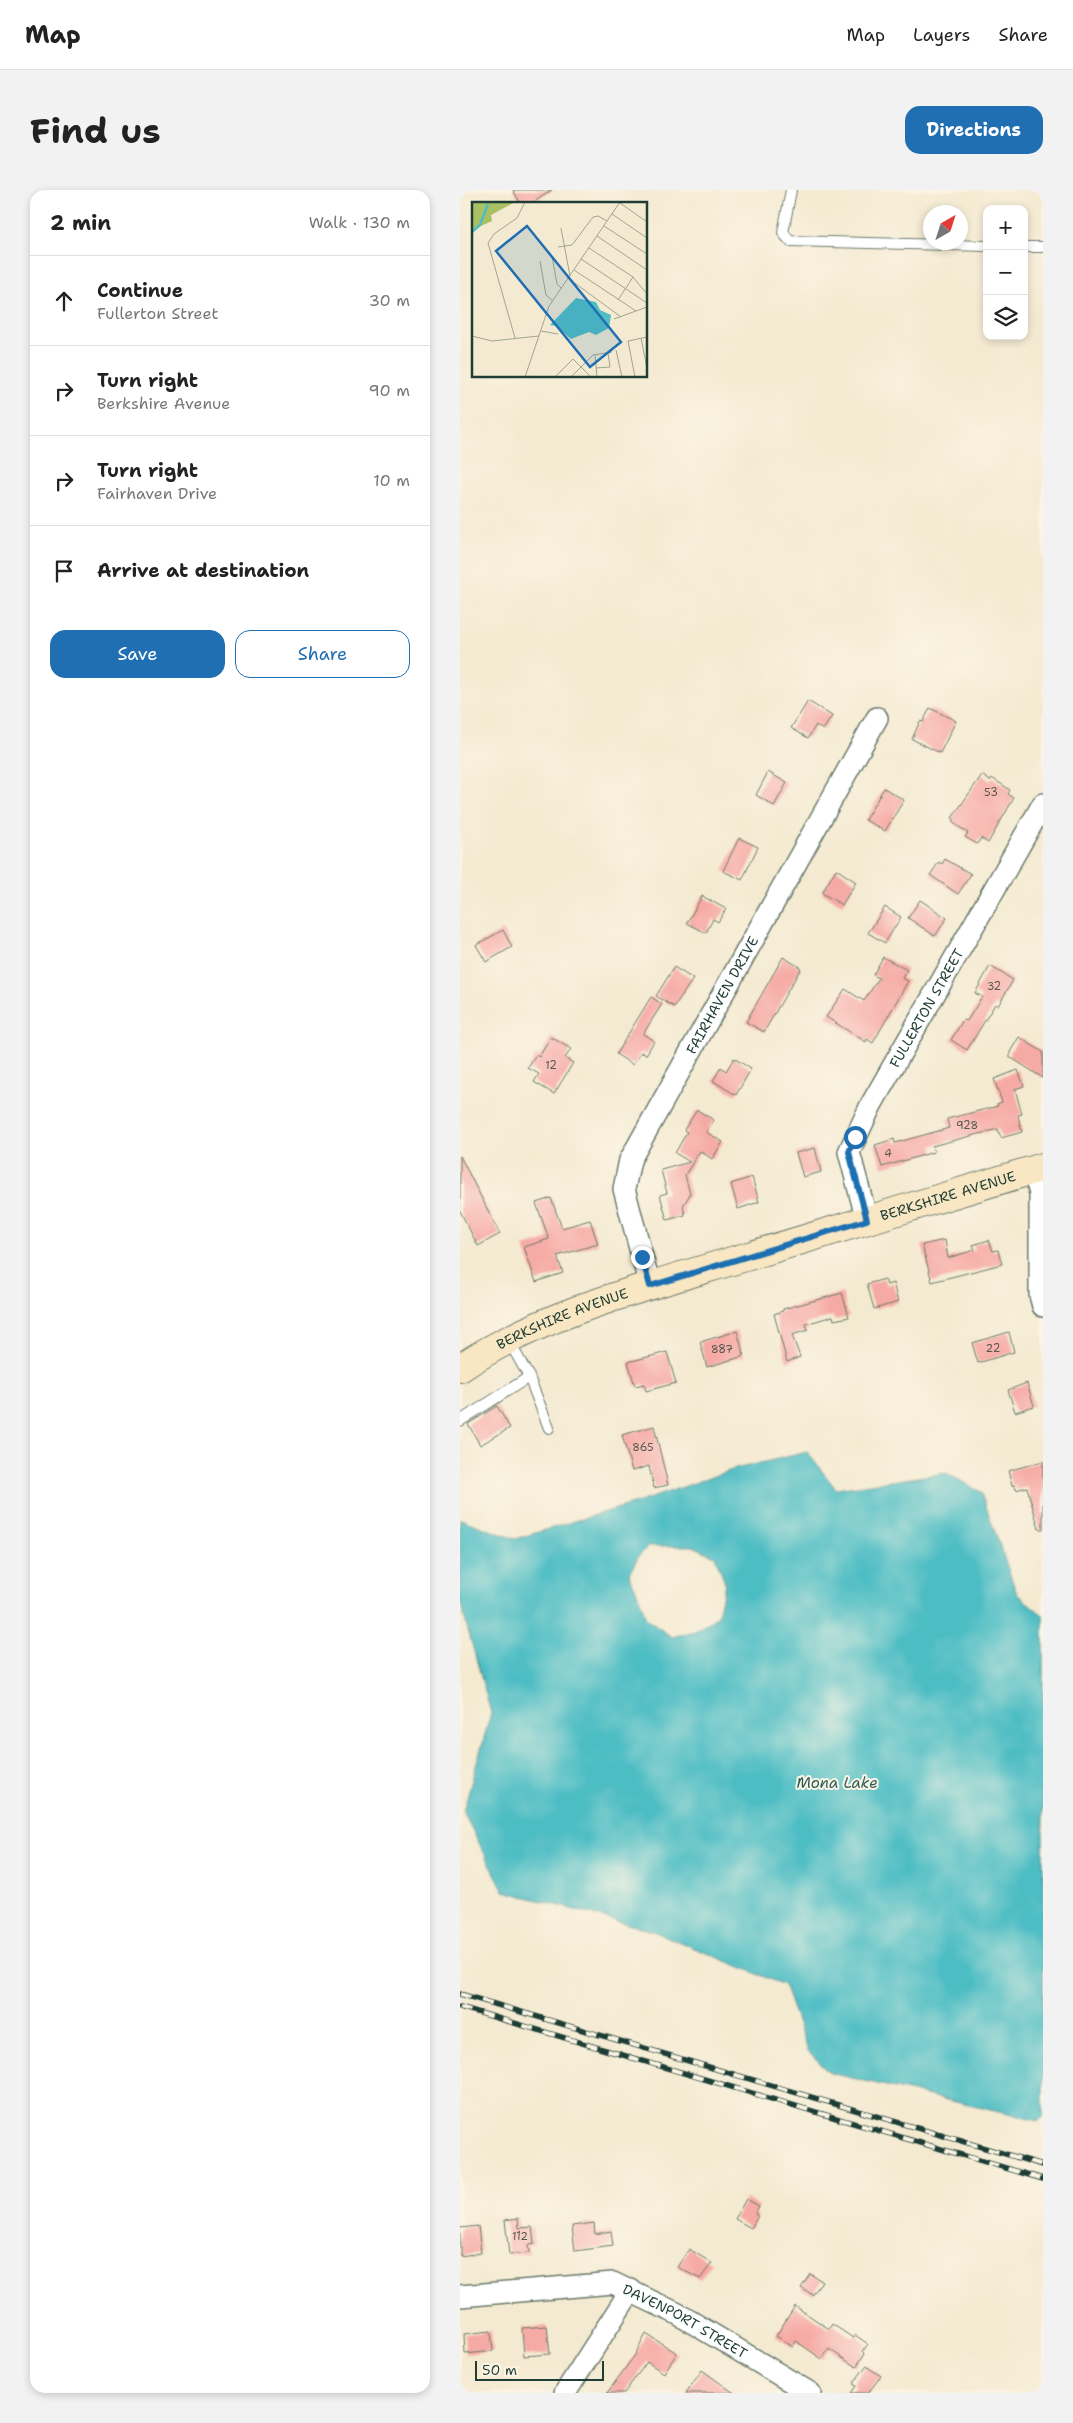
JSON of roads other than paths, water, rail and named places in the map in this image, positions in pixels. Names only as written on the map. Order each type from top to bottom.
[{"type":"main road","name":"BERKSHIRE AVENUE","points":[[460,1368],[508,1340],[560,1316],[650,1286],[1038,1168]]},
{"type":"street","name":"FAIRHAVEN DRIVE","points":[[650,1286],[624,1189],[630,1160],[877,718]]},
{"type":"street","name":"FULLERTON STREET","points":[[867,1220],[849,1152],[855,1137],[871,1105],[1043,804]]},
{"type":"street","points":[[1038,1168],[1040,1193],[1040,1295],[1043,1306]]},
{"type":"street","name":"DAVENPORT STREET","points":[[460,2296],[613,2283],[678,2314],[802,2391]]},
{"type":"street","points":[[565,2393],[631,2290]]},
{"type":"lane","points":[[791,190],[783,233],[790,241],[983,246]]},
{"type":"lane","points":[[1028,247],[1043,247]]},
{"type":"lane","points":[[508,1340],[529,1377],[549,1428]]},
{"type":"lane","points":[[460,1421],[529,1377]]},
{"type":"water","name":"Mona Lake","points":[[807,1452],[836,1489],[946,1473],[981,1492],[1017,1594],[1043,1615],[1043,2116],[1038,2121],[830,2073],[808,2051],[784,1985],[653,1931],[504,1891],[463,1812],[491,1713],[460,1601],[460,1519],[515,1539],[639,1502],[735,1469]],"holes":[[[650,1546],[693,1546],[715,1556],[725,1583],[718,1616],[695,1631],[672,1637],[646,1619],[629,1574],[639,1555]]]},
{"type":"railway","points":[[460,1994],[1043,2165]]},
{"type":"railway","points":[[460,2007],[1043,2179]]}]
